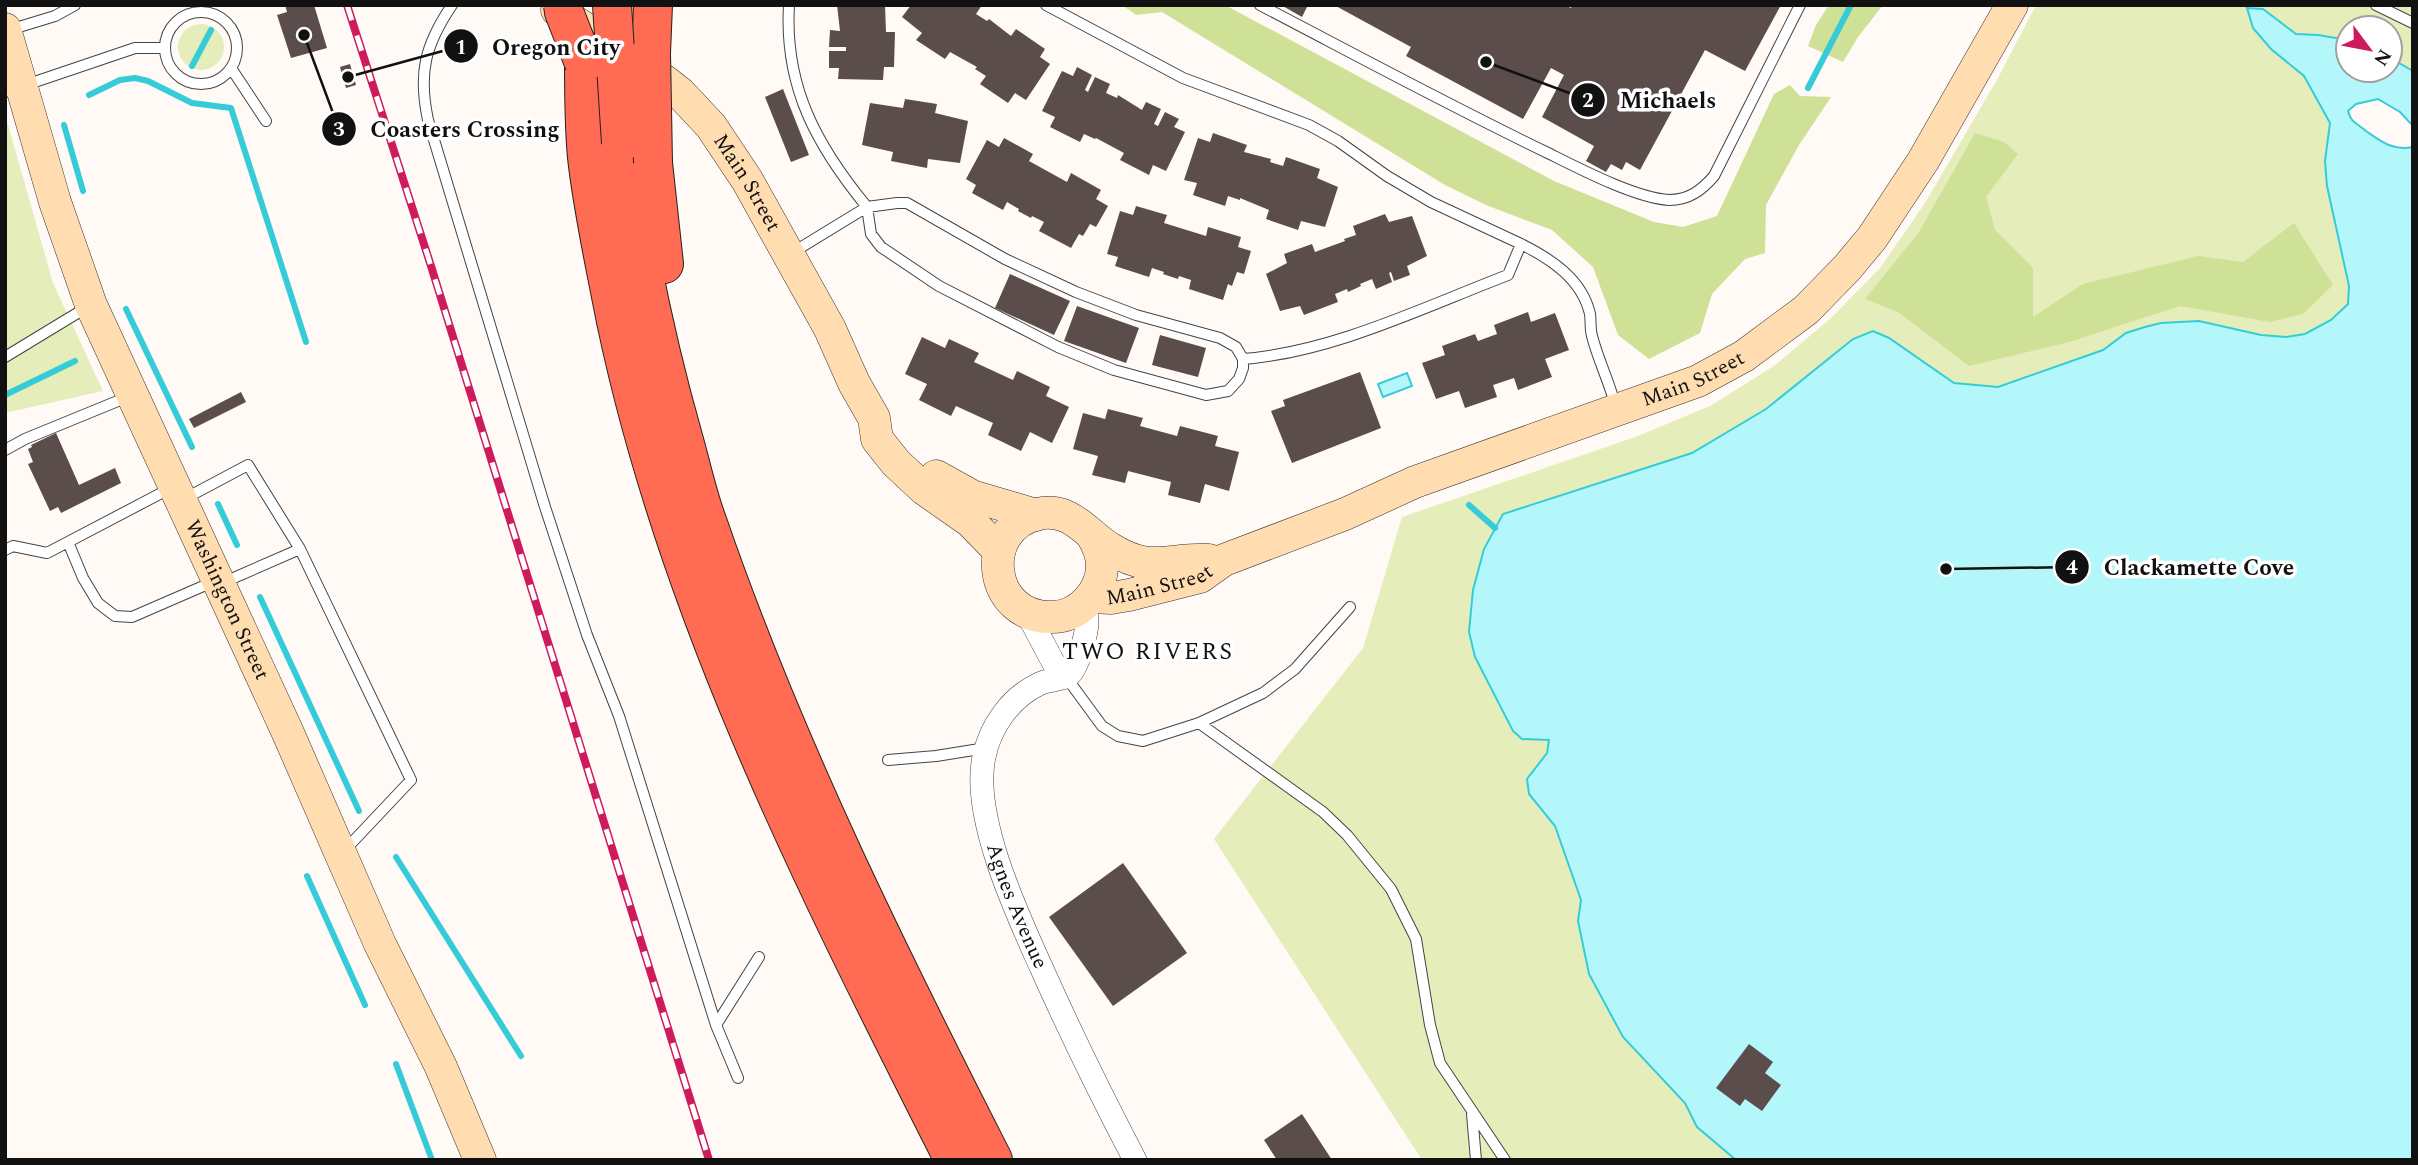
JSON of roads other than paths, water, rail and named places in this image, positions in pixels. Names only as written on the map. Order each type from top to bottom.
[{"type":"highway","points":[[563,5],[584,63]]},
{"type":"highway","points":[[581,5],[584,120],[593,200],[621,351],[647,449],[684,566],[713,648],[776,793],[954,1160]]},
{"type":"highway","points":[[612,5],[621,143],[636,246],[656,334],[706,519],[797,751],[864,899],[993,1160]]},
{"type":"highway","points":[[653,5],[653,163],[667,283],[656,334]]},
{"type":"street","name":"Main Street","points":[[550,5],[648,69],[692,105],[725,145],[830,330],[874,418],[877,439],[896,463],[924,489],[971,522],[999,551]]},
{"type":"street","name":"Main Street","points":[[1087,601],[1171,586],[1200,576],[1224,560],[1345,514],[1415,482],[1617,411],[1717,372],[1793,322],[1856,258],[1902,195],[2012,5]]},
{"type":"street","name":"Washington Street","points":[[6,30],[14,90],[91,305],[219,582],[380,944],[441,1067],[480,1160]]},
{"type":"street","name":"Main Street","points":[[874,418],[891,428],[930,472],[957,489],[989,502],[1037,514],[1067,516],[1081,523],[1092,535],[1127,558],[1157,564],[1202,559],[1224,560]]},
{"type":"street","points":[[1037,514],[1020,522],[1007,535],[999,551],[999,580],[1010,600],[1027,613],[1053,662],[1066,677],[1075,669],[1084,637],[1087,601]]},
{"type":"street","name":"Main Street","points":[[1027,613],[1057,618],[1071,613],[1087,601],[1099,582],[1102,566],[1100,550],[1092,535]]},
{"type":"street","name":"Agnes Avenue","points":[[1066,677],[1040,683],[1020,696],[991,729],[983,760],[986,819],[995,853],[1022,926],[1135,1160]]},
{"type":"lane","points":[[6,30],[54,16],[75,5]]},
{"type":"lane","points":[[452,5],[438,25],[423,67],[423,95],[428,120],[545,508],[587,635],[619,716],[716,1024],[738,1078]]},
{"type":"lane","points":[[788,256],[867,207],[906,204],[1005,259],[1076,292],[1136,314],[1220,338],[1236,347],[1243,359],[1243,368],[1239,379],[1228,391],[1218,395],[1206,395],[1114,370],[1058,347],[939,286],[881,247],[871,234],[867,207],[809,122],[793,74],[788,25],[789,5]]},
{"type":"lane","points":[[1046,5],[1183,78],[1309,125],[1432,202],[1546,256],[1577,285],[1590,312],[1592,335],[1617,411]]},
{"type":"lane","points":[[1260,5],[1603,180],[1659,199],[1673,200],[1690,197],[1704,188],[1714,176],[1800,5]]},
{"type":"lane","points":[[2376,5],[2413,23]]},
{"type":"lane","points":[[219,10],[234,33],[237,44],[236,57],[231,68],[210,83],[184,79],[174,72],[167,61],[167,36],[173,25],[182,17],[219,10]]},
{"type":"lane","points":[[14,90],[135,48],[165,48]]},
{"type":"lane","points":[[231,68],[266,121]]},
{"type":"lane","points":[[1243,359],[1268,357],[1333,342],[1508,275],[1521,244]]},
{"type":"lane","points":[[5,357],[91,305]]},
{"type":"lane","points":[[5,450],[25,439],[132,395]]},
{"type":"lane","points":[[5,550],[13,547],[47,553],[248,465],[300,549],[411,780],[341,855]]},
{"type":"lane","points":[[68,542],[83,578],[98,603],[115,616],[132,617],[300,549]]},
{"type":"lane","points":[[1066,677],[1102,726],[1118,736],[1143,741],[1199,723],[1263,693],[1295,669],[1349,607]]},
{"type":"lane","points":[[1199,723],[1323,812],[1347,835],[1391,889],[1416,939],[1430,1025],[1440,1063],[1505,1160]]},
{"type":"lane","points":[[888,760],[936,757],[986,748]]},
{"type":"lane","points":[[716,1024],[759,957]]},
{"type":"lane","points":[[1471,1111],[1476,1160]]},
{"type":"water","points":[[2247,8],[2263,9],[2296,34],[2334,38],[2334,84],[2404,84],[2404,66],[2413,71],[2413,126],[2400,112],[2378,99],[2356,104],[2348,111],[2355,123],[2383,142],[2399,148],[2413,147],[2413,1160],[1736,1160],[1697,1127],[1685,1103],[1623,1037],[1589,974],[1578,921],[1581,900],[1555,826],[1529,794],[1527,779],[1547,753],[1549,740],[1522,739],[1513,731],[1475,657],[1469,632],[1473,590],[1484,549],[1503,514],[1692,453],[1766,409],[1853,339],[1873,331],[1889,338],[1954,383],[1998,387],[2103,350],[2126,333],[2161,323],[2199,321],[2261,335],[2286,337],[2305,334],[2331,320],[2348,304],[2349,286],[2327,186],[2325,161],[2330,123],[2304,76],[2271,49],[2253,28]]},
{"type":"water","points":[[1407,373],[1412,386],[1383,397],[1378,384]]},
{"type":"waterway","points":[[1808,88],[1851,5]]},
{"type":"waterway","points":[[192,66],[211,30]]},
{"type":"waterway","points":[[89,95],[120,80],[135,78],[148,81],[192,103],[231,108],[306,342]]},
{"type":"waterway","points":[[64,125],[83,191]]},
{"type":"waterway","points":[[126,309],[192,447]]},
{"type":"waterway","points":[[5,395],[75,361]]},
{"type":"waterway","points":[[218,504],[237,545]]},
{"type":"waterway","points":[[1469,505],[1495,528]]},
{"type":"waterway","points":[[260,597],[359,811]]},
{"type":"waterway","points":[[396,857],[521,1056]]},
{"type":"waterway","points":[[307,876],[365,1005]]},
{"type":"waterway","points":[[396,1064],[432,1160]]},
{"type":"railway","points":[[347,5],[709,1160]]},
{"type":"place","name":"Coasters Crossing","points":[[304,35]]},
{"type":"place","name":"Michaels","points":[[1486,62]]},
{"type":"place","name":"Oregon City","points":[[348,77]]},
{"type":"place","name":"Clackamette Cove","points":[[1946,569]]},
{"type":"district","name":"TWO RIVERS","points":[[1148,652]]}]
